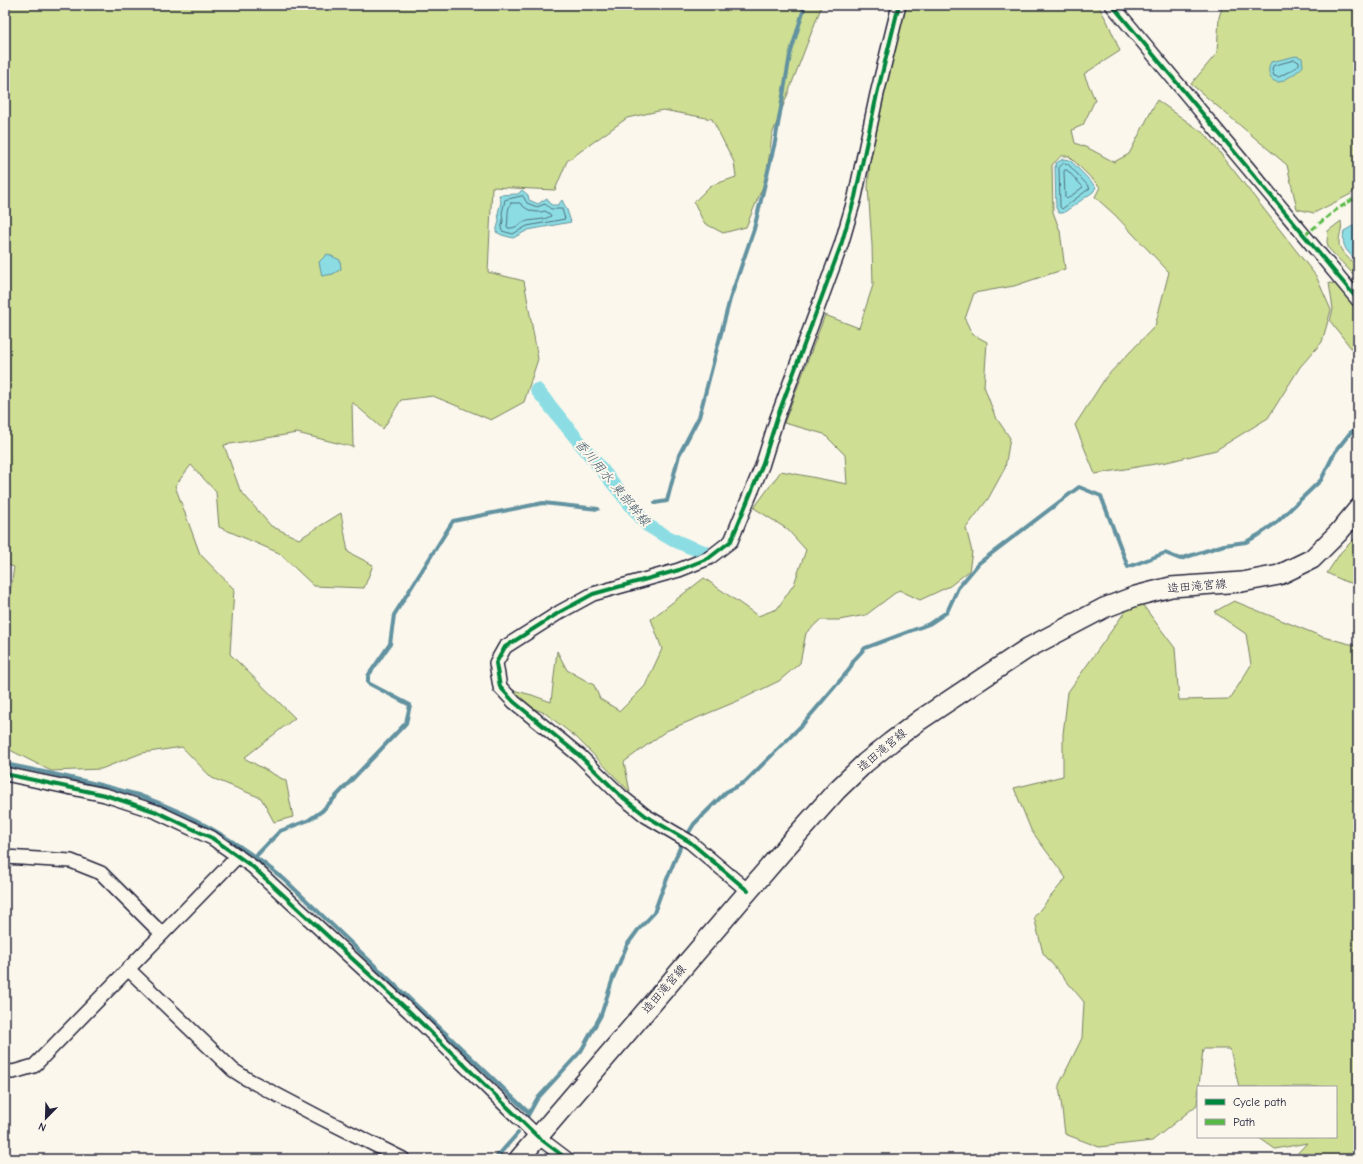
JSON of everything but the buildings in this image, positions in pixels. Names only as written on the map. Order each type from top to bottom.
[{"type":"main road","name":"造田滝宮線","points":[[519,1159],[748,891],[837,790],[865,763],[920,720],[1028,648],[1104,608],[1136,596],[1171,587],[1242,582],[1279,575],[1312,559],[1339,532],[1358,509]]},
{"type":"street","points":[[748,891],[685,838],[641,812],[620,796],[580,756],[514,702],[500,686],[496,663],[505,647],[560,612],[593,594],[679,570],[709,558],[730,541],[762,466],[777,418],[841,245],[856,197],[877,94],[899,5]]},
{"type":"street","points":[[1112,5],[1358,300]]},
{"type":"street","points":[[5,774],[104,795],[157,812],[212,838],[253,867],[410,1012],[538,1137],[567,1159]]},
{"type":"street","points":[[5,1071],[13,1072],[34,1066],[238,856]]},
{"type":"street","points":[[5,857],[71,861],[101,873],[162,934]]},
{"type":"street","points":[[128,969],[233,1070],[320,1118],[403,1159]]},
{"type":"green space","points":[[5,5],[822,5],[772,135],[766,179],[746,227],[723,233],[704,223],[694,202],[710,186],[736,177],[734,162],[712,119],[663,110],[627,118],[567,161],[555,190],[492,187],[488,272],[524,281],[538,359],[524,402],[491,420],[433,396],[401,400],[383,429],[352,402],[353,447],[297,433],[224,445],[240,490],[271,526],[299,539],[341,513],[348,552],[373,565],[364,588],[314,586],[279,553],[219,527],[216,492],[191,465],[175,486],[200,554],[234,589],[230,654],[295,718],[244,758],[286,781],[293,817],[274,822],[261,798],[212,778],[182,747],[142,753],[101,769],[51,771],[10,750],[5,738],[5,615],[7,612],[14,567],[5,564]]},
{"type":"green space","points":[[905,5],[1098,5],[1108,23],[1120,51],[1084,74],[1095,100],[1083,125],[1072,130],[1075,143],[1114,162],[1129,154],[1157,100],[1206,135],[1316,276],[1331,310],[1322,342],[1300,367],[1268,418],[1216,450],[1167,462],[1095,474],[1075,425],[1106,377],[1155,326],[1169,272],[1115,215],[1095,197],[1100,187],[1069,156],[1061,156],[1052,165],[1053,212],[1060,231],[1065,269],[1014,286],[974,293],[965,319],[972,334],[987,342],[984,386],[995,416],[1010,438],[1005,468],[988,499],[966,528],[972,552],[969,571],[950,586],[920,600],[899,590],[866,615],[839,620],[820,620],[806,633],[800,663],[779,681],[740,700],[666,731],[624,762],[630,792],[577,738],[545,713],[532,708],[509,689],[551,702],[557,651],[567,670],[594,685],[600,699],[620,711],[645,686],[662,649],[651,619],[704,578],[758,616],[777,609],[794,584],[806,550],[787,529],[754,508],[781,471],[847,484],[845,455],[824,434],[784,423],[825,315],[859,328],[873,285],[868,187],[871,150],[890,61]]},
{"type":"green space","points":[[1223,5],[1358,5],[1358,188],[1351,194],[1314,213],[1297,209],[1287,165],[1191,84],[1217,53],[1219,17]]},
{"type":"green space","points":[[1341,221],[1342,228],[1339,245],[1346,256],[1358,267],[1358,290],[1351,282],[1355,276],[1329,249],[1327,242],[1328,231]]},
{"type":"green space","points":[[1329,283],[1339,284],[1358,307],[1358,357],[1330,321],[1333,309]]},
{"type":"green space","points":[[1358,535],[1358,585],[1344,581],[1327,573],[1341,552]]},
{"type":"green space","points":[[1136,596],[1175,648],[1179,700],[1230,699],[1251,665],[1246,634],[1214,612],[1234,601],[1323,637],[1358,646],[1358,1159],[1292,1159],[1307,1143],[1275,1149],[1259,1138],[1337,1138],[1337,1086],[1239,1086],[1230,1049],[1203,1049],[1199,1086],[1197,1086],[1197,1105],[1152,1141],[1099,1147],[1065,1134],[1059,1085],[1082,1038],[1084,1002],[1043,953],[1034,917],[1066,878],[1031,830],[1014,788],[1063,776],[1063,734],[1068,692]]},
{"type":"water","points":[[1296,56],[1302,58],[1303,66],[1292,76],[1279,82],[1271,78],[1269,75],[1269,68],[1271,62]]},
{"type":"water","points":[[1063,159],[1070,160],[1096,187],[1093,192],[1063,213],[1059,213],[1056,208],[1055,167],[1056,163]]},
{"type":"water","points":[[522,190],[528,195],[529,200],[538,204],[547,198],[551,205],[558,205],[562,200],[571,222],[528,230],[513,238],[496,232],[501,202],[499,195],[518,194]]},
{"type":"water","points":[[1358,223],[1358,262],[1346,249],[1343,237],[1344,231]]},
{"type":"water","points":[[327,254],[340,260],[341,269],[333,274],[322,276],[319,262]]},
{"type":"waterway","points":[[655,503],[667,501],[679,455],[699,417],[730,299],[754,229],[775,142],[790,55],[805,5]]},
{"type":"waterway","name":"香川用水 東部幹線","points":[[537,390],[647,525],[675,541],[704,552]]},
{"type":"waterway","points":[[527,1117],[537,1099],[581,1051],[601,1015],[613,978],[627,945],[638,930],[654,913],[681,845],[694,824],[726,792],[745,782],[803,724],[849,670],[854,660],[865,648],[929,624],[947,612],[958,588],[979,563],[1079,487],[1101,496],[1128,567],[1165,553],[1180,559],[1224,545],[1246,542],[1277,522],[1321,480],[1335,452],[1350,433],[1358,428]]},
{"type":"waterway","points":[[256,856],[280,831],[309,820],[322,811],[406,723],[410,705],[368,683],[368,676],[390,644],[394,615],[453,521],[543,503],[598,509]]},
{"type":"waterway","points":[[5,764],[138,795],[178,811],[232,841],[284,879],[529,1113]]},
{"type":"waterway","points":[[495,1159],[518,1133]]},
{"type":"marked path","points":[[1305,235],[1336,210],[1358,196]]},
{"type":"cycle path","points":[[748,891],[690,842],[646,816],[621,796],[580,756],[514,702],[500,687],[496,663],[505,647],[560,612],[593,594],[679,570],[709,558],[731,541],[762,466],[777,418],[841,245],[855,197],[877,94],[899,5]]},
{"type":"cycle path","points":[[1112,5],[1358,300]]},
{"type":"cycle path","points":[[5,774],[105,795],[157,812],[212,838],[253,867],[410,1012],[538,1137],[567,1159]]}]
